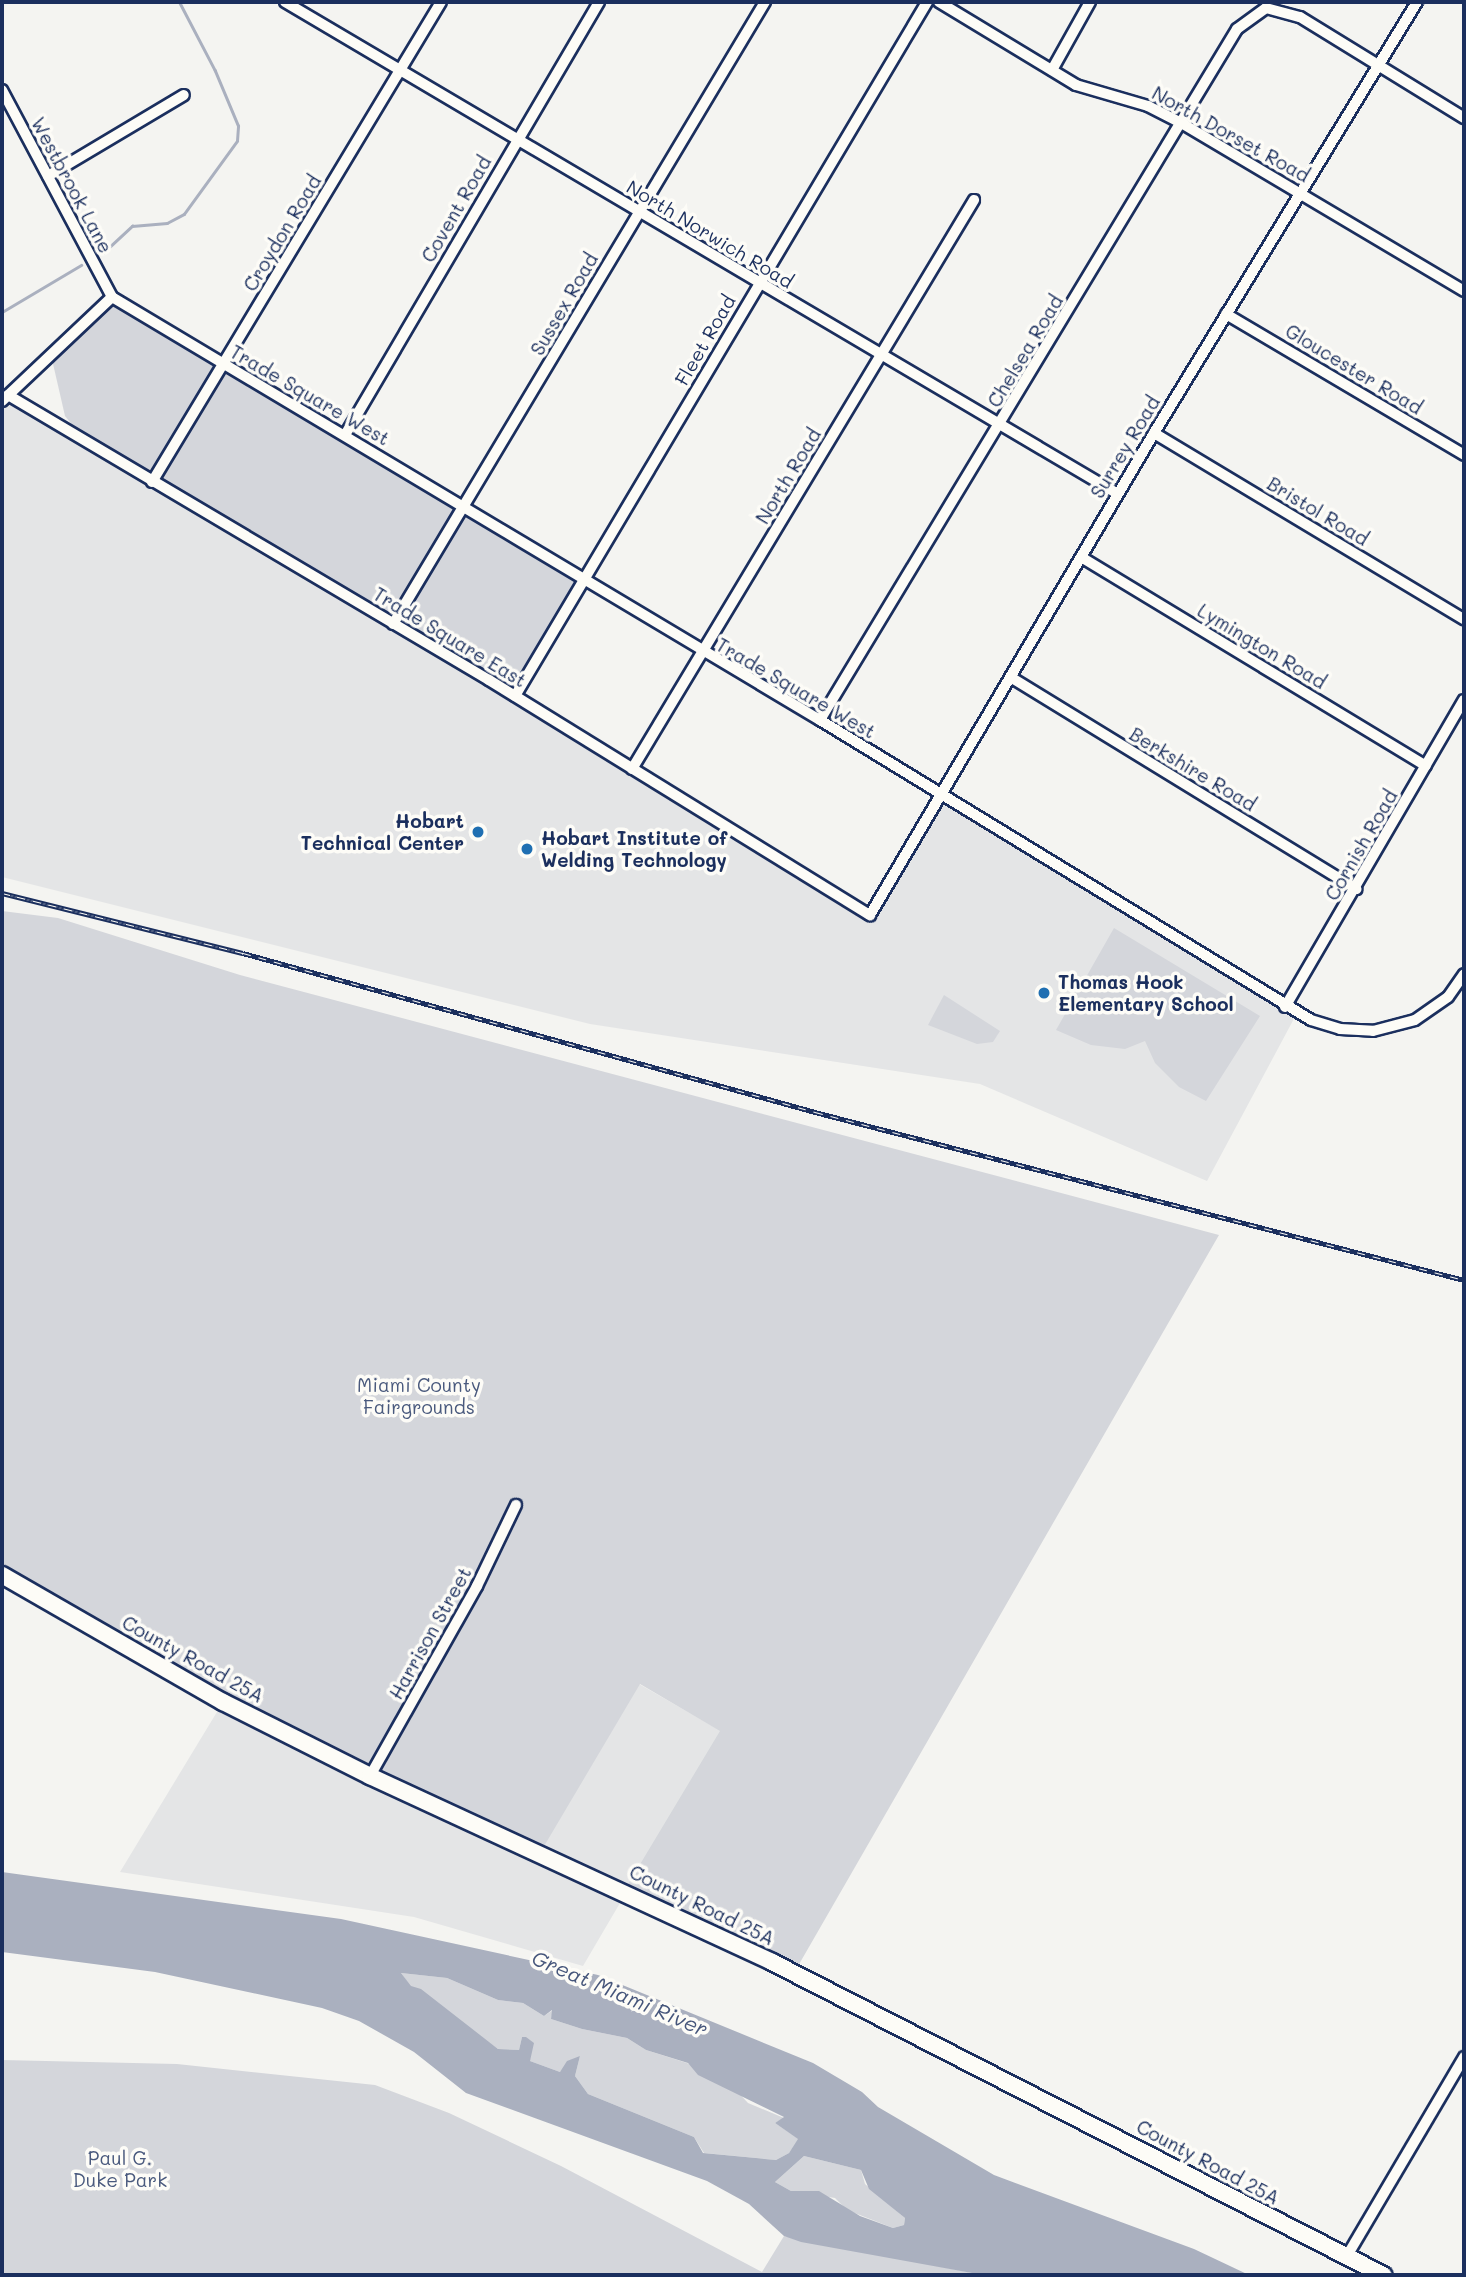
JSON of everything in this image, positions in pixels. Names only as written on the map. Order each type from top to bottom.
[{"type":"main road","name":"County Road 25A","points":[[2,1575],[223,1702],[370,1776],[772,1962],[1383,2275]]},
{"type":"street","name":"North Norwich Road","points":[[285,2],[398,72],[517,138],[879,357],[1118,494]]},
{"type":"street","name":"Croydon Road","points":[[152,482],[441,2]]},
{"type":"street","name":"Covent Road","points":[[345,435],[599,2]]},
{"type":"street","name":"Sussex Road","points":[[393,624],[467,507],[639,211],[765,2]]},
{"type":"street","name":"Fleet Road","points":[[514,696],[587,579],[758,284],[927,2]]},
{"type":"street","name":"North Dorset Road","points":[[939,2],[1076,85],[1147,106],[1183,124],[1464,291]]},
{"type":"street","points":[[1052,70],[1090,2]]},
{"type":"street","name":"Surrey Road","points":[[870,915],[1012,678],[1154,432],[1303,194],[1377,65],[1417,2]]},
{"type":"street","name":"Chelsea Road","points":[[820,720],[1183,124],[1237,29],[1266,8],[1300,17],[1377,65]]},
{"type":"street","points":[[1377,65],[1464,118]]},
{"type":"street","name":"Westbrook Lane","points":[[2,90],[111,297]]},
{"type":"street","points":[[48,176],[184,95]]},
{"type":"street","name":"North Road","points":[[632,769],[974,200]]},
{"type":"street","points":[[5,398],[111,297]]},
{"type":"street","name":"Trade Square West","points":[[111,297],[223,366],[587,579],[703,653],[820,720],[1285,1007],[1340,1029],[1373,1031],[1415,1020],[1447,997],[1464,974]]},
{"type":"street","name":"Gloucester Road","points":[[1226,314],[1464,455]]},
{"type":"street","name":"Trade Square East","points":[[5,398],[514,696],[870,915]]},
{"type":"street","name":"Bristol Road","points":[[1154,432],[1464,619]]},
{"type":"street","name":"Lymington Road","points":[[1081,557],[1426,766]]},
{"type":"street","name":"Berkshire Road","points":[[1012,678],[1356,889]]},
{"type":"street","name":"Cornish Road","points":[[1285,1007],[1464,700]]},
{"type":"street","name":"Harrison Street","points":[[370,1776],[477,1586],[516,1505]]},
{"type":"street","points":[[1347,2256],[1464,2057]]},
{"type":"shaded area","points":[[8,395],[870,914],[941,796],[1297,1013],[1207,1181],[980,1084],[590,1024],[2,877],[2,401]]},
{"type":"shaded area","points":[[639,1684],[721,1731],[583,1966],[414,1917],[120,1872],[223,1702]]},
{"type":"green space","points":[[112,297],[587,579],[515,696],[86,442],[65,416],[51,355]]},
{"type":"green space","name":"Miami County Fairgrounds","points":[[2,911],[58,918],[240,975],[1219,1235],[794,1973],[624,1891],[720,1731],[640,1684],[540,1853],[370,1776],[2,1575]]},
{"type":"green space","points":[[1114,928],[1260,1016],[1206,1101],[1179,1087],[1155,1063],[1145,1041],[1125,1049],[1091,1045],[1056,1030]]},
{"type":"green space","points":[[944,995],[1000,1031],[993,1042],[977,1044],[928,1025]]},
{"type":"green space","points":[[401,1973],[447,1978],[498,2000],[523,2003],[544,2016],[553,2010],[551,2019],[582,2029],[627,2038],[646,2050],[687,2063],[735,2089],[748,2103],[784,2118],[775,2123],[799,2139],[789,2153],[776,2160],[704,2153],[694,2137],[588,2094],[575,2076],[580,2056],[560,2072],[530,2061],[529,2040],[522,2037],[519,2050],[498,2049],[410,1986]]},
{"type":"green space","name":"Paul G. Duke Park","points":[[2,2060],[177,2064],[375,2085],[449,2113],[561,2166],[762,2272],[784,2236],[983,2275],[2,2275]]},
{"type":"green space","points":[[804,2156],[861,2170],[865,2184],[905,2218],[904,2225],[893,2228],[847,2210],[835,2198],[791,2191],[775,2182]]},
{"type":"water","name":"Great Miami River","points":[[2,1872],[341,1919],[598,1975],[813,2063],[862,2092],[878,2107],[994,2175],[1194,2249],[1249,2275],[983,2275],[801,2242],[784,2236],[749,2204],[707,2181],[466,2093],[414,2052],[359,2021],[322,2008],[155,1972],[2,1952]],"holes":[[[401,1973],[447,1978],[498,2000],[523,2003],[544,2016],[552,2010],[551,2019],[582,2029],[627,2038],[646,2050],[688,2063],[698,2075],[784,2117],[775,2123],[798,2139],[789,2153],[776,2160],[703,2153],[694,2137],[588,2094],[575,2076],[580,2056],[567,2061],[560,2072],[530,2061],[534,2043],[526,2037],[522,2037],[519,2050],[498,2049],[421,1989],[411,1986]],[[804,2156],[861,2170],[869,2189],[905,2218],[904,2225],[893,2228],[860,2216],[819,2191],[791,2191],[775,2182]]]},
{"type":"waterway","points":[[103,253],[132,226],[167,223],[184,214],[237,141],[238,126],[215,71],[179,2]]},
{"type":"waterway","points":[[2,312],[81,265]]},
{"type":"railway","points":[[2,893],[243,953],[815,1112],[1464,1280]]},
{"type":"place","name":"Hobart Technical Center","points":[[478,832]]},
{"type":"place","name":"Hobart Institute of Welding Technology","points":[[527,849]]},
{"type":"place","name":"Thomas Hook Elementary School","points":[[1044,993]]}]
